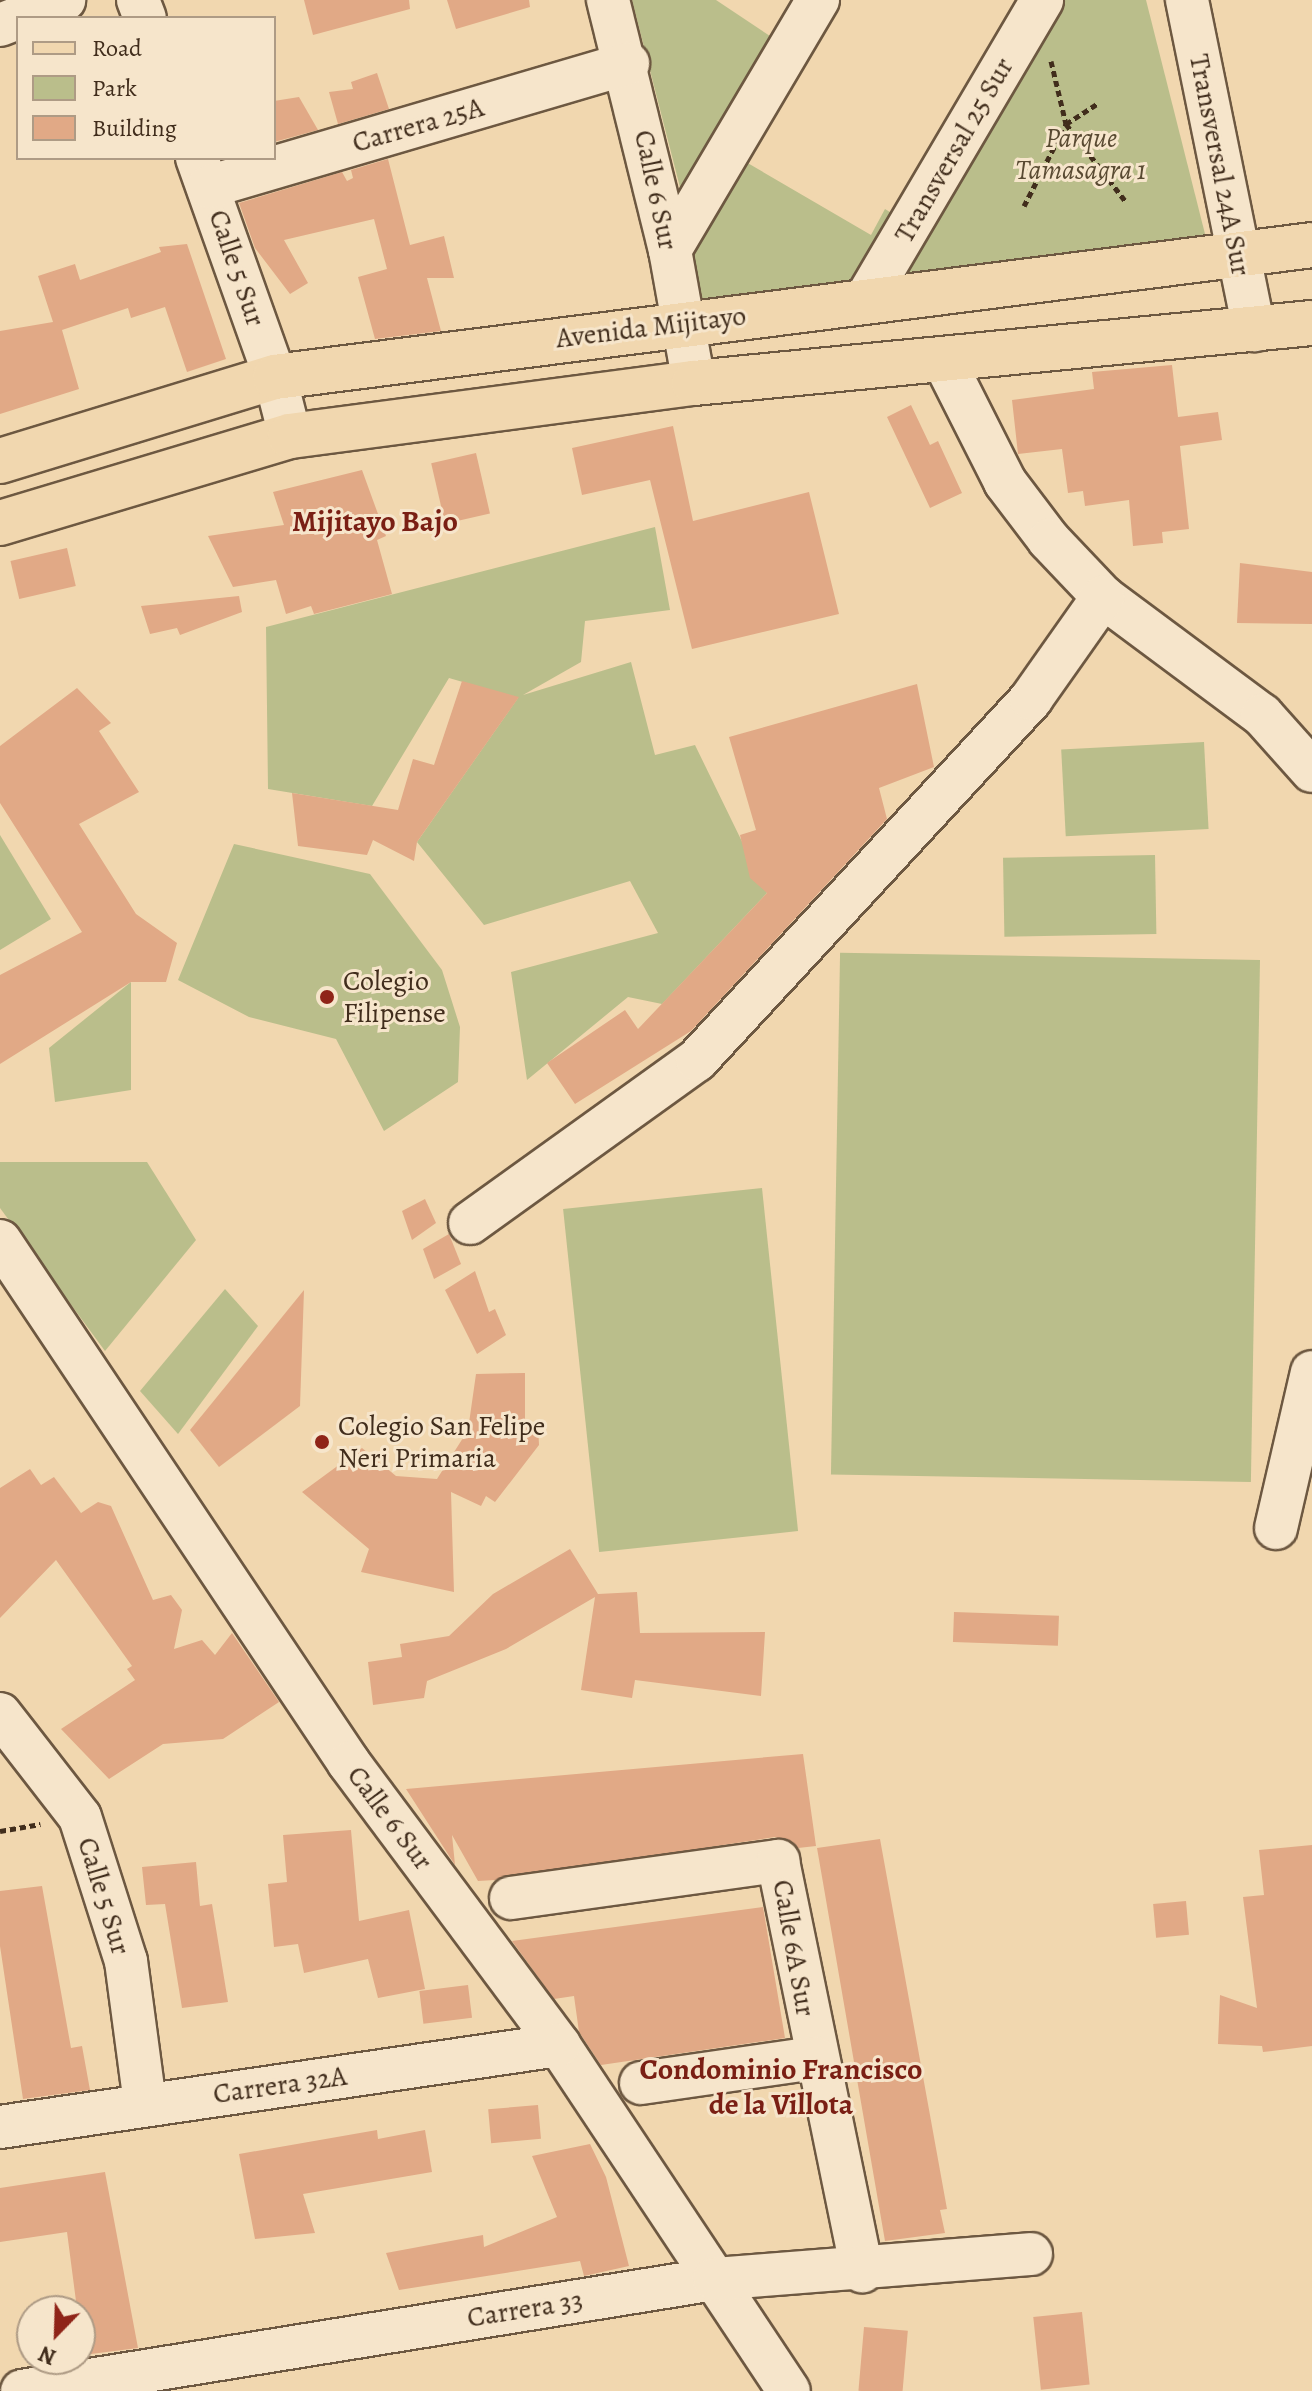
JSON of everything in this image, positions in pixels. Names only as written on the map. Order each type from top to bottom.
[{"type":"main road","name":"Avenida Mijitayo","points":[[0,461],[275,377],[681,322],[1312,245]]},
{"type":"main road","points":[[0,523],[290,436],[694,383],[1312,323]]},
{"type":"street","points":[[23,16],[64,0]]},
{"type":"street","name":"Calle 6 Sur","points":[[608,0],[628,63],[670,250],[694,383]]},
{"type":"street","points":[[670,250],[818,0]]},
{"type":"street","name":"Transversal 24A Sur","points":[[1187,0],[1254,330]]},
{"type":"street","name":"Transversal 25 Sur","points":[[866,299],[1041,3]]},
{"type":"street","name":"Carrera 25A","points":[[276,153],[628,63]]},
{"type":"street","name":"Carrera 25A","points":[[203,172],[250,160]]},
{"type":"street","name":"Calle 5 Sur","points":[[203,172],[275,377],[290,436]]},
{"type":"street","points":[[944,361],[1005,482],[1103,597],[1262,715],[1312,771]]},
{"type":"street","points":[[470,1223],[697,1060],[1031,699],[1103,597]]},
{"type":"street","name":"Calle 6 Sur","points":[[0,1241],[349,1763],[559,2045],[789,2390]]},
{"type":"street","points":[[1276,1528],[1312,1372]]},
{"type":"street","name":"Calle 5 Sur","points":[[0,1714],[80,1817],[126,1961],[145,2104]]},
{"type":"street","name":"Calle 6A Sur","points":[[511,1898],[778,1861],[815,2058],[862,2271]]},
{"type":"street","name":"Carrera 32A","points":[[0,2127],[559,2045]]},
{"type":"street","points":[[641,2083],[815,2058]]},
{"type":"street","name":"Carrera 33","points":[[22,2391],[714,2279],[862,2271],[1031,2254]]},
{"type":"path","points":[[1041,3],[1066,124],[1126,202]]},
{"type":"path","points":[[1024,206],[1066,124],[1097,104]]},
{"type":"green space","points":[[632,0],[716,0],[773,38],[684,203]]},
{"type":"green space","name":"Parque Tamasagra 1","points":[[1057,0],[1146,0],[1206,238],[894,277]]},
{"type":"green space","points":[[739,158],[871,235],[885,209],[898,217],[864,285],[696,308],[683,256]]},
{"type":"green space","points":[[655,527],[670,610],[585,621],[581,662],[523,695],[631,662],[655,755],[695,745],[767,893],[662,1004],[628,997],[527,1080],[511,972],[658,933],[630,881],[484,925],[417,842],[518,698],[449,678],[372,806],[268,789],[266,627]]},
{"type":"green space","points":[[1204,742],[1209,829],[1066,836],[1061,749]]},
{"type":"green space","points":[[0,835],[51,919],[0,950]]},
{"type":"green space","points":[[234,844],[370,874],[442,970],[460,1027],[458,1082],[384,1131],[336,1039],[249,1017],[178,980]]},
{"type":"green space","points":[[1155,855],[1156,934],[1004,937],[1003,858]]},
{"type":"green space","points":[[840,953],[1260,960],[1251,1482],[831,1475]]},
{"type":"green space","points":[[131,982],[131,1090],[55,1102],[49,1048]]},
{"type":"green space","points":[[0,1162],[147,1162],[196,1240],[105,1351],[0,1208]]},
{"type":"green space","points":[[762,1188],[798,1531],[599,1552],[563,1209]]},
{"type":"green space","points":[[225,1289],[258,1326],[178,1434],[140,1391]]},
{"type":"building","points":[[304,0],[409,0],[410,9],[313,35]]},
{"type":"building","points":[[447,0],[529,0],[530,7],[456,29]]},
{"type":"building","points":[[377,73],[389,109],[338,124],[329,92],[353,89],[351,82]]},
{"type":"building","points":[[299,97],[318,130],[276,141],[276,101]]},
{"type":"building","points":[[388,159],[410,245],[444,236],[454,278],[427,278],[441,331],[375,339],[358,277],[387,269],[374,219],[284,240],[308,283],[290,294],[255,248],[239,203],[342,172],[347,181],[353,178],[351,170]]},
{"type":"building","points":[[187,244],[226,359],[187,372],[165,307],[131,318],[128,308],[62,330],[79,389],[0,414],[0,331],[53,322],[38,276],[75,264],[80,280],[161,252],[159,247]]},
{"type":"building","points":[[1172,365],[1178,417],[1218,412],[1222,440],[1180,446],[1189,529],[1162,532],[1163,543],[1133,546],[1129,500],[1085,506],[1083,491],[1068,493],[1062,449],[1018,454],[1012,400],[1094,389],[1092,372]]},
{"type":"building","points":[[911,405],[930,445],[938,441],[962,493],[930,508],[887,417]]},
{"type":"building","points":[[673,426],[693,521],[809,492],[839,614],[692,649],[650,480],[582,495],[572,448]]},
{"type":"building","points":[[476,453],[490,513],[445,524],[431,463]]},
{"type":"building","points":[[362,470],[386,536],[377,540],[392,594],[314,614],[311,606],[286,614],[276,580],[233,587],[208,536],[284,525],[273,492]]},
{"type":"building","points":[[67,548],[76,586],[19,599],[10,561]]},
{"type":"building","points":[[1240,563],[1312,572],[1312,624],[1237,623]]},
{"type":"building","points":[[239,596],[242,612],[180,635],[177,628],[150,634],[141,606]]},
{"type":"building","points":[[462,681],[519,697],[417,842],[414,861],[373,840],[367,855],[298,846],[292,793],[398,810],[413,759],[434,765]]},
{"type":"building","points":[[917,684],[934,767],[879,788],[887,819],[691,1031],[575,1104],[547,1063],[625,1010],[638,1029],[767,893],[750,878],[740,835],[756,830],[729,737]]},
{"type":"building","points":[[77,688],[111,723],[99,731],[139,792],[79,824],[136,914],[177,943],[166,982],[131,982],[0,1064],[0,975],[82,932],[0,803],[0,746]]},
{"type":"building","points":[[425,1199],[436,1223],[412,1240],[402,1211]]},
{"type":"building","points":[[449,1234],[461,1264],[434,1279],[423,1249]]},
{"type":"building","points":[[475,1271],[489,1312],[495,1309],[506,1335],[477,1354],[445,1290]]},
{"type":"building","points":[[304,1290],[300,1406],[219,1467],[190,1430]]},
{"type":"building","points":[[525,1373],[525,1422],[538,1424],[539,1445],[495,1502],[486,1496],[481,1506],[451,1492],[454,1592],[361,1572],[369,1549],[302,1492],[362,1448],[396,1476],[437,1479],[468,1430],[476,1374]]},
{"type":"building","points":[[30,1469],[41,1485],[54,1477],[81,1513],[98,1502],[111,1506],[153,1600],[171,1595],[182,1610],[174,1649],[202,1640],[215,1655],[232,1633],[279,1702],[223,1739],[163,1744],[109,1779],[61,1729],[135,1680],[127,1669],[132,1666],[56,1560],[0,1618],[0,1488]]},
{"type":"building","points":[[570,1549],[598,1594],[637,1592],[640,1633],[765,1632],[761,1696],[635,1680],[632,1698],[581,1690],[595,1597],[506,1649],[427,1681],[424,1698],[373,1705],[368,1662],[402,1657],[400,1644],[449,1636],[493,1594]]},
{"type":"building","points":[[954,1612],[1059,1616],[1058,1646],[953,1642]]},
{"type":"building","points":[[803,1754],[816,1846],[798,1848],[775,1837],[495,1880],[478,1881],[452,1835],[455,1865],[406,1789]]},
{"type":"building","points":[[351,1830],[359,1921],[409,1910],[425,1989],[378,1998],[368,1959],[304,1973],[298,1944],[274,1947],[268,1884],[287,1882],[283,1835]]},
{"type":"building","points":[[880,1839],[947,2209],[940,2210],[945,2233],[885,2241],[817,1848]]},
{"type":"building","points":[[1312,1845],[1312,2046],[1263,2052],[1262,2046],[1218,2044],[1220,1995],[1257,2008],[1243,1897],[1264,1895],[1259,1850]]},
{"type":"building","points":[[196,1862],[200,1906],[212,1904],[228,2002],[182,2008],[165,1904],[146,1905],[142,1867]]},
{"type":"building","points":[[42,1886],[71,2048],[82,2046],[90,2090],[23,2099],[0,1946],[0,1891]]},
{"type":"building","points":[[1186,1901],[1189,1935],[1156,1938],[1153,1904]]},
{"type":"building","points":[[763,1907],[785,2038],[601,2065],[579,2032],[574,1996],[554,1999],[512,1941]]},
{"type":"building","points":[[468,1985],[472,2018],[423,2024],[419,1991]]},
{"type":"building","points":[[538,2105],[541,2139],[491,2143],[488,2109]]},
{"type":"building","points":[[377,2130],[378,2139],[425,2130],[432,2172],[303,2194],[315,2233],[255,2239],[239,2154]]},
{"type":"building","points":[[590,2144],[606,2177],[629,2266],[584,2276],[580,2261],[399,2290],[386,2253],[483,2235],[484,2247],[557,2217],[532,2156]]},
{"type":"building","points":[[105,2172],[138,2348],[96,2353],[96,2295],[75,2295],[67,2232],[0,2242],[0,2188]]},
{"type":"building","points":[[1082,2312],[1090,2385],[1041,2390],[1033,2317]]},
{"type":"building","points":[[864,2327],[908,2331],[903,2391],[858,2391]]},
{"type":"place","name":"Colegio Filipense","points":[[327,997]]},
{"type":"place","name":"Colegio San Felipe Neri Primaria","points":[[322,1442]]},
{"type":"district","name":"Mijitayo Bajo","points":[[375,521]]},
{"type":"district","name":"Condominio Francisco de la Villota","points":[[781,2086]]}]
